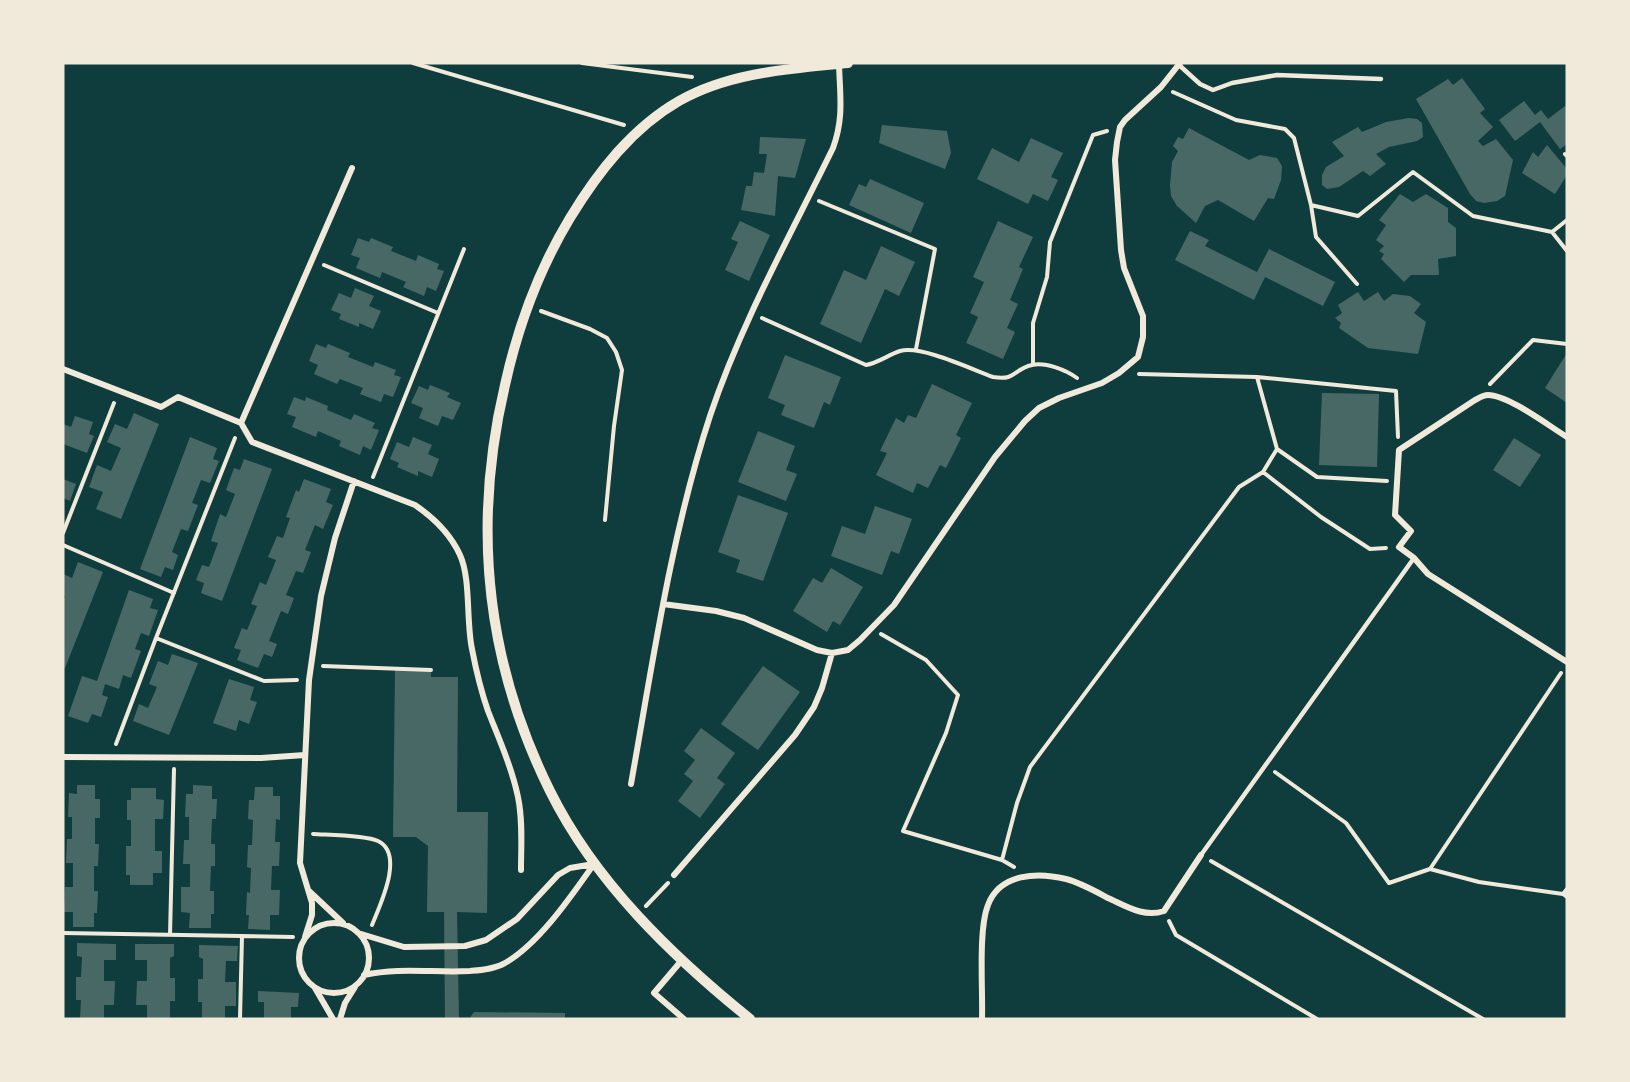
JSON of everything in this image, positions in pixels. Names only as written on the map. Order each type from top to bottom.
[{"type":"street","points":[[631,784],[663,604],[694,473],[710,417],[731,358],[833,148],[839,129],[843,63],[783,69],[725,81],[702,89],[678,102],[639,130],[610,161],[584,196],[545,264],[521,320],[497,420],[490,463],[487,527],[491,603],[509,687],[534,755],[555,801],[594,864],[625,902],[682,960],[750,1019]]},
{"type":"street","points":[[663,604],[716,611],[744,618],[817,650],[832,653],[848,650],[894,605],[995,458],[1025,421],[1039,408],[1119,373],[1138,357],[1143,338],[1143,316],[1124,268],[1115,160],[1120,127],[1161,87],[1180,64]]},
{"type":"street","points":[[241,423],[352,168]]},
{"type":"street","points":[[63,369],[161,407],[178,397],[241,423],[252,442],[415,505],[429,514],[443,528],[461,558],[465,573],[472,650],[487,707],[518,795],[521,812],[521,870]]},
{"type":"street","points":[[1567,437],[1518,406],[1503,399],[1485,395],[1399,450],[1395,515],[1411,531],[1399,547],[1414,558],[1428,574],[1567,663]]},
{"type":"street","points":[[333,1019],[315,988],[300,970],[298,959],[300,947],[312,915],[312,903],[300,863],[310,665],[323,586],[335,538],[354,482]]},
{"type":"street","points":[[674,876],[795,735],[818,698],[832,653]]},
{"type":"street","points":[[63,757],[261,758],[305,755]]},
{"type":"street","points":[[982,1019],[984,926],[988,905],[996,892],[1010,881],[1028,875],[1048,875],[1069,880],[1142,913],[1155,914],[1164,911],[1201,855]]},
{"type":"street","points":[[307,888],[345,925],[367,937],[404,947],[465,946],[486,940],[517,919],[558,875],[570,868],[594,864]]},
{"type":"street","points":[[364,975],[398,970],[468,971],[487,969],[505,963],[538,935],[563,907],[594,864]]},
{"type":"street","points":[[305,937],[324,924],[345,925]]},
{"type":"street","points":[[340,1019],[345,1003],[364,975],[369,962],[367,946],[358,933]]},
{"type":"street","points":[[682,960],[654,993],[684,1019]]},
{"type":"street","points":[[315,988],[337,993],[355,986]]},
{"type":"lane","points":[[1180,64],[1200,84],[1213,90],[1233,83],[1277,75],[1381,79]]},
{"type":"lane","points":[[1201,855],[1414,558]]},
{"type":"path","points":[[413,63],[639,130]]},
{"type":"path","points":[[582,63],[725,81]]},
{"type":"path","points":[[1161,87],[1236,120],[1285,129],[1294,138],[1311,205],[1316,237],[1357,284]]},
{"type":"path","points":[[1033,364],[1034,323],[1047,278],[1050,242],[1093,135],[1120,127]]},
{"type":"path","points":[[1311,205],[1358,216],[1413,172],[1473,216],[1552,232],[1567,251]]},
{"type":"path","points":[[809,197],[935,249],[916,349]]},
{"type":"path","points":[[1552,232],[1567,220]]},
{"type":"path","points":[[369,487],[464,249]]},
{"type":"path","points":[[312,261],[438,313]]},
{"type":"path","points":[[527,306],[590,328],[607,338],[616,352],[622,370],[605,520]]},
{"type":"path","points":[[752,313],[866,365],[876,363],[899,351],[916,349],[993,377],[1005,379],[1033,364],[1046,365],[1072,375],[1090,387]]},
{"type":"path","points":[[1475,400],[1533,340],[1567,344]]},
{"type":"path","points":[[1119,373],[1257,377],[1396,391],[1399,450]]},
{"type":"path","points":[[1257,377],[1277,449],[1317,477],[1396,482]]},
{"type":"path","points":[[63,531],[119,391]]},
{"type":"path","points":[[112,756],[241,423]]},
{"type":"path","points":[[1002,860],[1017,803],[1030,767],[1239,487],[1263,472],[1277,449]]},
{"type":"path","points":[[1263,472],[1321,517],[1370,549],[1399,547]]},
{"type":"path","points":[[63,545],[174,593]]},
{"type":"path","points":[[871,629],[926,660],[958,695],[946,733],[903,831],[1002,860],[1028,875]]},
{"type":"path","points":[[156,638],[264,681],[309,680]]},
{"type":"path","points":[[1430,869],[1567,663]]},
{"type":"path","points":[[310,665],[431,670]]},
{"type":"path","points":[[170,935],[174,757]]},
{"type":"path","points":[[1266,766],[1346,823],[1389,884],[1430,869],[1479,882],[1565,896],[1567,890]]},
{"type":"path","points":[[302,832],[376,840],[386,846],[389,852],[389,882],[367,937]]},
{"type":"path","points":[[1201,855],[1483,1019]]},
{"type":"path","points":[[649,903],[674,876]]},
{"type":"path","points":[[1164,911],[1176,935],[1317,1019]]},
{"type":"path","points":[[63,933],[305,937]]},
{"type":"path","points":[[240,1019],[242,936]]},
{"type":"building","points":[[1462,78],[1485,109],[1480,113],[1493,127],[1478,141],[1483,146],[1496,139],[1513,160],[1505,196],[1497,201],[1484,203],[1476,201],[1470,194],[1416,99],[1448,79],[1453,85]]},
{"type":"building","points":[[1524,101],[1535,115],[1541,110],[1548,119],[1565,106],[1567,108],[1567,144],[1560,149],[1540,122],[1515,141],[1499,120]]},
{"type":"building","points":[[1417,119],[1422,123],[1423,137],[1417,141],[1389,147],[1376,154],[1386,164],[1370,176],[1363,171],[1339,187],[1327,189],[1322,185],[1322,175],[1326,167],[1344,156],[1332,142],[1358,127],[1362,132],[1386,122]]},
{"type":"building","points":[[882,125],[947,131],[951,153],[945,169],[879,143]]},
{"type":"building","points":[[1189,128],[1249,160],[1260,155],[1277,158],[1282,166],[1281,180],[1274,199],[1268,198],[1254,221],[1218,200],[1205,206],[1196,223],[1177,206],[1171,196],[1170,185],[1172,162],[1178,151],[1173,146],[1178,137],[1183,139]]},
{"type":"building","points":[[760,137],[806,139],[795,178],[778,176],[775,216],[741,210],[746,186],[752,186],[754,172],[764,173],[767,154],[759,154]]},
{"type":"building","points":[[1031,138],[1063,153],[1051,177],[1058,180],[1048,201],[1033,194],[1028,204],[977,179],[992,148],[1019,162]]},
{"type":"building","points":[[1547,145],[1567,169],[1567,175],[1555,194],[1522,173],[1533,152],[1538,157]]},
{"type":"building","points":[[870,179],[924,203],[911,233],[849,205],[859,184],[866,187]]},
{"type":"building","points":[[1400,194],[1413,202],[1426,194],[1448,208],[1448,222],[1456,228],[1456,256],[1438,259],[1439,275],[1411,275],[1404,282],[1381,259],[1384,254],[1379,251],[1384,246],[1376,240],[1386,225],[1379,220]]},
{"type":"building","points":[[740,221],[770,235],[749,281],[725,270],[738,242],[731,239]]},
{"type":"building","points":[[998,221],[1033,237],[1019,267],[1023,269],[1010,300],[1018,304],[1007,328],[1015,332],[1003,359],[966,343],[978,317],[970,313],[984,282],[973,277]]},
{"type":"building","points":[[1190,231],[1209,240],[1205,246],[1257,272],[1269,249],[1335,282],[1323,306],[1265,277],[1254,300],[1175,260]]},
{"type":"building","points":[[358,238],[369,242],[371,238],[393,247],[391,251],[416,261],[418,255],[439,264],[437,269],[444,271],[436,291],[427,287],[424,296],[403,287],[406,282],[382,272],[380,278],[356,268],[360,258],[351,255]]},
{"type":"building","points":[[881,246],[915,262],[899,296],[885,289],[861,343],[820,324],[844,270],[866,280]]},
{"type":"building","points":[[355,288],[374,296],[369,306],[381,311],[373,329],[359,323],[359,327],[339,319],[341,314],[331,310],[339,293],[351,298]]},
{"type":"building","points":[[1358,292],[1364,301],[1378,292],[1384,301],[1393,294],[1410,296],[1421,304],[1414,313],[1426,322],[1418,354],[1368,348],[1339,328],[1341,323],[1335,318],[1342,313],[1338,305]]},
{"type":"building","points":[[316,344],[326,348],[328,344],[350,353],[348,357],[373,367],[375,362],[396,370],[394,375],[401,377],[393,397],[384,394],[381,402],[360,394],[363,388],[340,379],[337,384],[314,374],[318,365],[309,361]]},
{"type":"building","points":[[1567,353],[1567,403],[1545,388]]},
{"type":"building","points":[[785,355],[841,377],[830,405],[824,402],[814,428],[781,415],[785,405],[768,398]]},
{"type":"building","points":[[932,384],[972,403],[956,435],[961,438],[946,468],[940,465],[928,488],[917,483],[913,493],[876,475],[887,453],[880,451],[896,418],[904,423],[908,415],[916,418]]},
{"type":"building","points":[[430,385],[450,393],[447,397],[461,403],[453,420],[442,416],[438,426],[419,418],[423,408],[411,403],[419,386],[428,390]]},
{"type":"building","points":[[1322,393],[1379,394],[1377,467],[1319,465]]},
{"type":"building","points":[[294,397],[305,401],[306,397],[328,406],[327,410],[351,420],[354,414],[375,423],[372,428],[379,430],[371,450],[363,446],[360,455],[339,446],[341,441],[318,431],[316,437],[292,427],[296,417],[287,414]]},
{"type":"building","points":[[134,413],[159,424],[121,519],[96,509],[103,492],[89,487],[97,465],[111,471],[121,448],[107,442],[115,424],[127,429]]},
{"type":"building","points":[[75,416],[93,422],[89,434],[94,436],[87,453],[63,444],[63,424],[71,427]]},
{"type":"building","points":[[758,431],[795,446],[786,470],[797,474],[786,501],[738,482]]},
{"type":"building","points":[[190,437],[217,448],[213,459],[219,461],[210,483],[201,480],[192,503],[198,505],[188,531],[181,529],[172,552],[178,555],[173,570],[165,567],[161,577],[140,569]]},
{"type":"building","points":[[413,437],[432,445],[428,454],[439,459],[432,477],[418,471],[418,476],[397,467],[399,463],[390,459],[397,442],[409,447]]},
{"type":"building","points":[[1514,438],[1541,455],[1520,487],[1493,470]]},
{"type":"building","points":[[244,459],[272,469],[222,601],[201,593],[204,583],[196,580],[202,565],[209,567],[218,543],[211,541],[220,514],[226,517],[235,494],[226,490],[234,468],[240,470]]},
{"type":"building","points":[[63,479],[76,484],[70,501],[63,498]]},
{"type":"building","points":[[304,479],[331,489],[326,502],[333,505],[323,529],[315,525],[305,550],[311,552],[303,573],[296,571],[286,595],[294,598],[288,614],[281,611],[269,641],[277,644],[272,657],[264,654],[258,668],[237,660],[241,650],[234,648],[242,628],[247,630],[257,606],[251,604],[260,582],[266,585],[276,560],[268,557],[277,536],[283,538],[290,518],[286,517],[296,490],[299,492]]},
{"type":"building","points":[[738,495],[788,513],[763,581],[736,572],[740,560],[718,552]]},
{"type":"building","points":[[875,506],[912,519],[899,554],[891,551],[882,575],[831,556],[842,526],[865,534]]},
{"type":"building","points":[[78,562],[103,572],[65,668],[63,667],[63,601],[65,596],[63,595],[63,574],[72,578]]},
{"type":"building","points":[[831,568],[863,587],[840,625],[833,621],[827,632],[793,611],[813,578],[822,583]]},
{"type":"building","points":[[129,590],[153,599],[150,608],[158,610],[149,636],[141,633],[135,649],[141,651],[131,678],[123,675],[119,689],[105,684],[102,695],[108,697],[101,717],[92,714],[88,723],[68,716],[82,676],[97,681]]},
{"type":"building","points":[[172,654],[198,663],[169,735],[133,721],[139,704],[148,708],[157,687],[149,684],[158,661],[168,665]]},
{"type":"building","points":[[763,666],[800,692],[758,750],[721,724]]},
{"type":"building","points":[[395,669],[431,670],[431,677],[458,677],[457,812],[488,812],[487,913],[457,912],[459,1019],[445,1019],[444,912],[427,912],[428,846],[416,837],[393,837]]},
{"type":"building","points":[[229,679],[254,687],[250,700],[257,702],[249,724],[239,720],[236,731],[213,723]]},
{"type":"building","points":[[701,728],[735,753],[717,778],[725,784],[700,818],[678,801],[693,781],[684,774],[695,760],[684,751]]},
{"type":"building","points":[[77,785],[95,785],[95,799],[100,799],[100,818],[95,818],[95,844],[99,844],[98,866],[94,866],[94,891],[98,891],[94,927],[73,927],[73,912],[64,912],[65,887],[73,887],[73,863],[66,863],[67,839],[72,839],[72,817],[68,817],[69,793],[77,794]]},
{"type":"building","points":[[193,785],[212,786],[212,799],[217,799],[216,819],[212,819],[211,844],[215,844],[215,866],[211,866],[210,891],[214,891],[214,914],[211,914],[211,928],[189,928],[190,913],[181,912],[181,887],[190,887],[190,864],[183,864],[184,840],[189,840],[189,817],[185,817],[186,794],[193,794]]},
{"type":"building","points":[[255,787],[273,787],[273,796],[280,796],[280,820],[276,819],[275,842],[280,842],[279,866],[272,866],[271,890],[280,890],[279,915],[270,915],[270,930],[248,929],[249,915],[246,915],[251,868],[247,867],[248,845],[252,845],[253,820],[248,819],[249,800],[254,800]]},
{"type":"building","points":[[131,788],[156,788],[156,799],[164,800],[163,819],[155,819],[155,851],[162,851],[162,873],[153,873],[153,885],[130,885],[130,875],[126,875],[126,846],[131,846],[131,820],[127,820],[127,800],[131,800]]},
{"type":"building","points":[[77,943],[116,944],[116,960],[104,960],[104,981],[115,981],[114,1005],[104,1005],[104,1019],[80,1019],[81,1000],[76,1000],[76,977],[81,977],[82,957],[77,956]]},
{"type":"building","points":[[135,944],[174,944],[174,956],[170,958],[170,978],[175,978],[175,1001],[170,1001],[170,1019],[147,1019],[147,1005],[136,1005],[137,981],[147,981],[147,960],[135,960]]},
{"type":"building","points":[[199,945],[238,946],[237,961],[226,961],[225,982],[236,982],[236,1006],[225,1006],[225,1019],[202,1019],[202,1002],[198,1002],[198,979],[203,979],[203,959],[199,957]]},
{"type":"building","points":[[258,991],[299,993],[298,1007],[291,1007],[291,1019],[264,1019],[264,1002],[258,1002]]},
{"type":"building","points":[[474,1012],[565,1013],[565,1019],[469,1019]]}]
